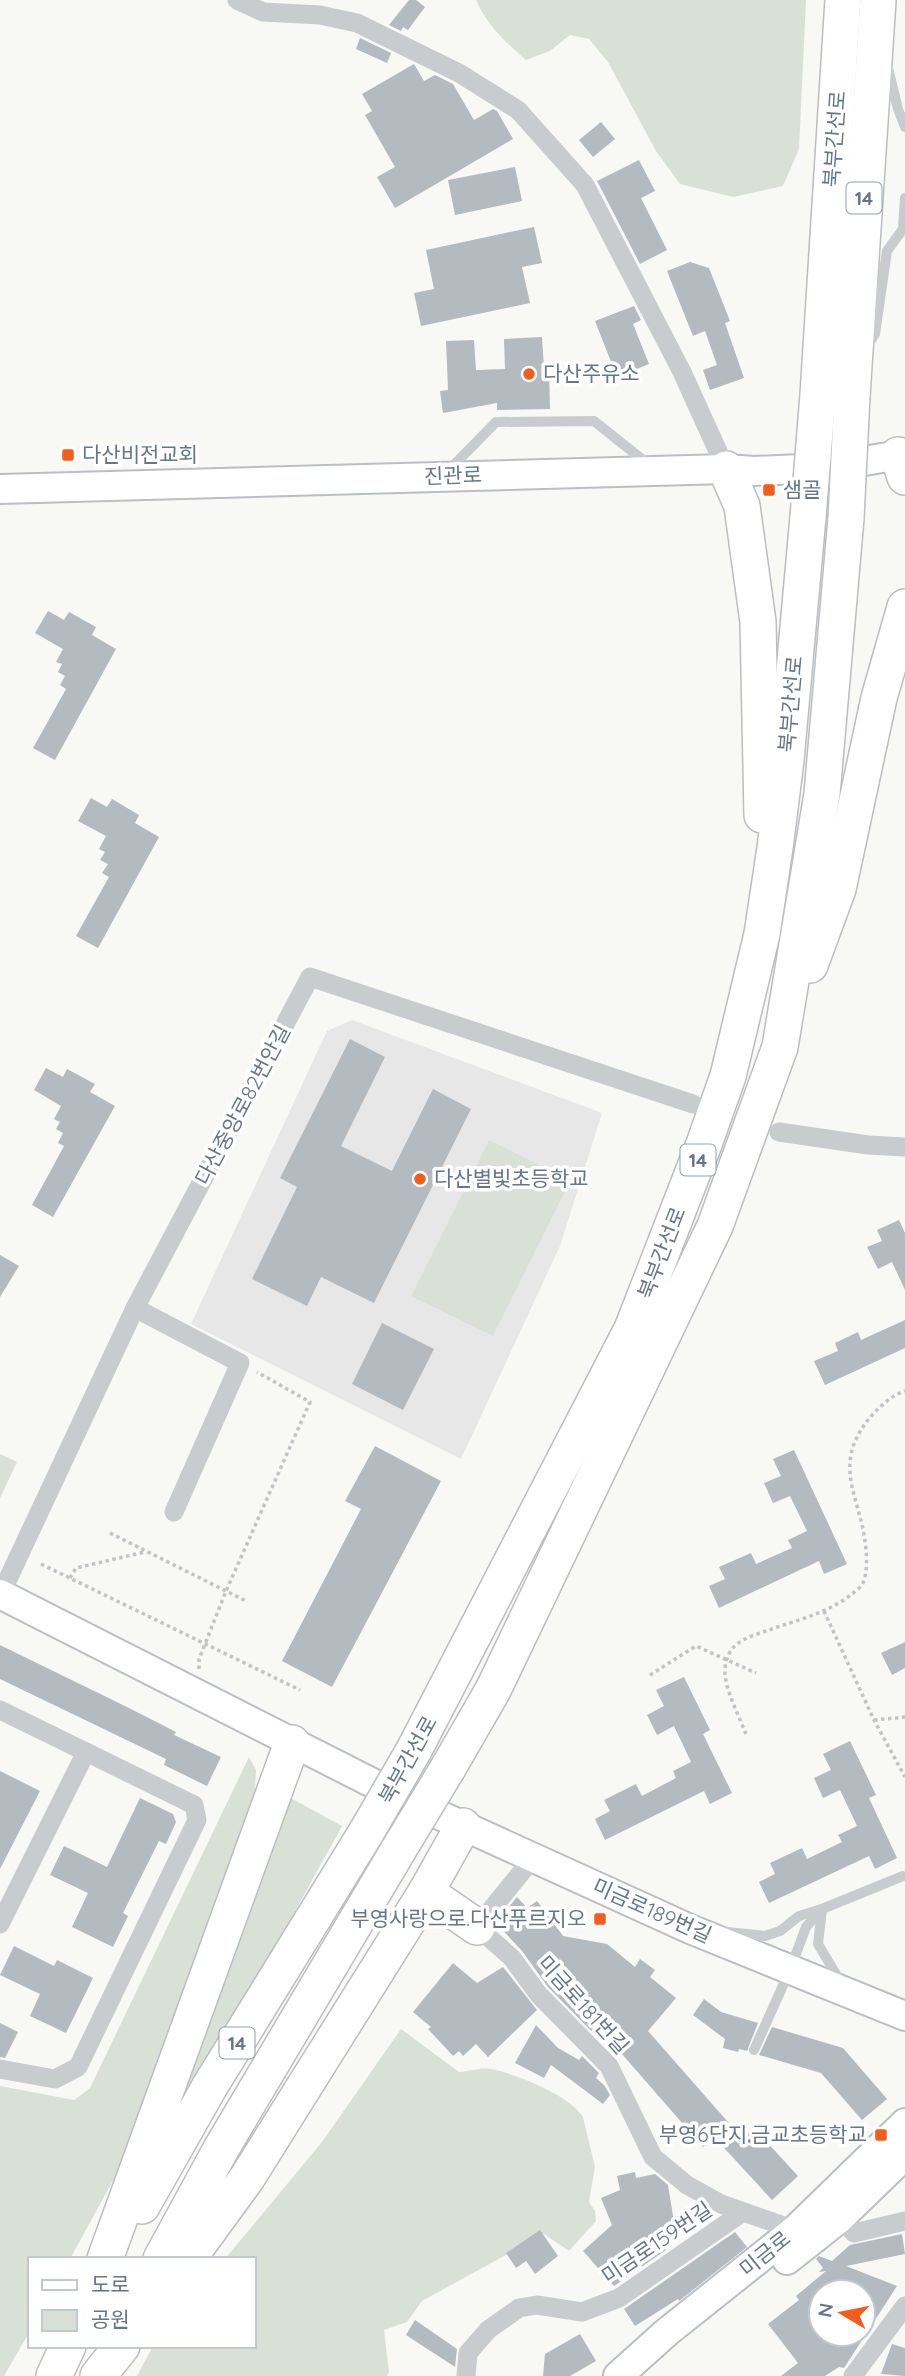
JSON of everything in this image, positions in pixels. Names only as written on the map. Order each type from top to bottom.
[{"type":"highway","name":"북부간선로","points":[[113,2257],[211,2086],[414,1749],[632,1329],[728,1076],[762,934],[786,760],[818,395],[843,0]]},
{"type":"highway","name":"북부간선로","points":[[162,2257],[228,2137],[448,1768],[498,1678],[715,1226],[780,1047],[822,794],[846,519],[852,384],[877,11]]},
{"type":"highway","points":[[726,469],[742,506],[758,622],[762,934]]},
{"type":"highway","points":[[780,1047],[838,889],[879,698],[905,607]]},
{"type":"highway","points":[[106,2257],[292,1743]]},
{"type":"highway","points":[[189,2257],[247,2178],[426,1892],[464,1826]]},
{"type":"highway","points":[[426,1892],[477,1927]]},
{"type":"highway","points":[[54,2376],[67,2348]]},
{"type":"highway","points":[[97,2376],[112,2348]]},
{"type":"highway","points":[[97,2376],[120,2348]]},
{"type":"street","points":[[237,0],[263,12],[320,15],[357,23],[459,73],[518,110],[585,185],[682,372],[726,469]]},
{"type":"street","name":"진관로","points":[[0,489],[726,469],[754,471],[903,462]]},
{"type":"street","name":"다산중앙로82번안길","points":[[0,1595],[135,1308],[310,977],[693,1104]]},
{"type":"street","points":[[779,1132],[868,1145],[905,1147]]},
{"type":"street","points":[[135,1308],[240,1363],[174,1512]]},
{"type":"street","name":"미금로189번길","points":[[0,1595],[402,1798],[690,1928],[905,2016]]},
{"type":"street","points":[[0,1710],[194,1805],[197,1820],[78,2067],[55,2079],[0,2069]]},
{"type":"street","points":[[0,1924],[86,1752]]},
{"type":"street","points":[[477,1927],[533,1858]]},
{"type":"street","name":"미금로181번길","points":[[477,1927],[512,1958],[539,1995],[609,2066],[653,2157],[687,2185],[721,2204],[801,2237]]},
{"type":"street","name":"미금로","points":[[642,2376],[801,2237],[905,2123]]},
{"type":"street","name":"미금로","points":[[618,2376],[667,2332],[801,2237],[840,2218],[905,2155]]},
{"type":"street","name":"미금로159번길","points":[[466,2376],[468,2353],[488,2330],[519,2308],[537,2305],[582,2312],[619,2298],[743,2212]]},
{"type":"street","points":[[840,2218],[854,2233],[905,2221]]},
{"type":"street","points":[[853,2376],[905,2306]]},
{"type":"lane","points":[[877,11],[898,109],[905,127]]},
{"type":"lane","points":[[852,384],[875,334],[887,251],[903,229],[905,198]]},
{"type":"lane","points":[[442,477],[496,422],[594,421],[657,471]]},
{"type":"lane","points":[[690,1928],[765,1936],[780,1931],[799,1916],[903,1875]]},
{"type":"lane","points":[[754,2050],[806,1927],[822,1909]]},
{"type":"lane","points":[[822,1909],[818,1944],[846,1990]]},
{"type":"path","points":[[199,1669],[199,1659],[226,1591],[310,1402],[240,1363]]},
{"type":"path","points":[[746,1734],[725,1673],[733,1647],[747,1637],[824,1611],[862,1585],[867,1563],[865,1532],[854,1500],[850,1450],[858,1433],[876,1410],[905,1391]]},
{"type":"path","points":[[110,1533],[246,1601]]},
{"type":"path","points":[[70,1578],[76,1568],[147,1551]]},
{"type":"path","points":[[41,1564],[300,1690]]},
{"type":"path","points":[[824,1611],[874,1720],[905,1777]]},
{"type":"path","points":[[650,1675],[696,1646],[756,1673]]},
{"type":"path","points":[[874,1720],[905,1717]]},
{"type":"shaded area","name":"다산별빛초등학교","points":[[352,1020],[602,1113],[560,1246],[461,1459],[191,1324],[327,1031]]},
{"type":"green space","points":[[476,0],[806,0],[799,149],[783,186],[733,197],[680,184],[656,151],[608,62],[589,39],[570,35],[550,51],[526,60],[497,33]]},
{"type":"green space","points":[[489,1140],[570,1181],[493,1336],[411,1296]]},
{"type":"green space","points":[[0,1454],[17,1462],[0,1498]]},
{"type":"green space","points":[[249,1757],[256,1770],[255,1791],[181,2002],[116,2175],[71,2257],[28,2257],[28,2334],[4,2376],[0,2376],[0,2086],[74,2100],[90,2088]]},
{"type":"green space","points":[[285,1795],[342,1826],[158,2160]]},
{"type":"green space","points":[[401,2029],[459,2072],[484,2068],[502,2072],[542,2087],[577,2109],[583,2117],[595,2167],[589,2202],[595,2211],[596,2221],[569,2251],[544,2234],[422,2301],[407,2322],[384,2330],[389,2372],[387,2376],[137,2376],[152,2348],[256,2348],[256,2257],[227,2257],[322,2142]]},
{"type":"building","points":[[409,0],[416,0],[425,7],[408,30],[403,27],[401,31],[389,25]]},
{"type":"building","points":[[360,38],[391,53],[387,63],[356,49]]},
{"type":"building","points":[[414,64],[424,81],[435,75],[453,84],[474,120],[493,109],[497,111],[513,139],[395,208],[377,177],[395,167],[365,115],[372,111],[362,94]]},
{"type":"building","points":[[601,122],[615,139],[593,157],[579,140]]},
{"type":"building","points":[[639,160],[655,191],[641,198],[667,250],[640,264],[597,181]]},
{"type":"building","points":[[515,167],[522,201],[455,215],[448,180]]},
{"type":"building","points":[[534,227],[542,263],[522,267],[530,303],[421,326],[414,293],[434,289],[426,250]]},
{"type":"building","points":[[690,262],[709,268],[730,321],[725,323],[744,378],[710,390],[703,370],[717,365],[705,331],[693,336],[667,271]]},
{"type":"building","points":[[634,306],[641,320],[633,324],[649,364],[617,377],[595,321]]},
{"type":"building","points":[[542,337],[544,368],[549,368],[550,409],[497,410],[497,403],[443,413],[440,391],[448,390],[446,341],[474,340],[476,370],[505,369],[504,339]]},
{"type":"building","points":[[48,611],[64,620],[69,612],[96,627],[92,635],[116,649],[55,760],[33,748],[66,689],[60,685],[65,676],[58,672],[62,664],[56,662],[63,649],[35,633]]},
{"type":"building","points":[[91,798],[107,807],[112,799],[139,815],[135,823],[159,837],[98,948],[76,936],[109,877],[102,873],[108,864],[100,860],[105,852],[99,849],[106,836],[78,821]]},
{"type":"building","points":[[350,1039],[385,1057],[341,1146],[392,1171],[433,1089],[471,1109],[374,1303],[321,1277],[307,1306],[252,1279],[297,1187],[280,1178]]},
{"type":"building","points":[[46,1068],[63,1077],[67,1069],[95,1084],[90,1092],[115,1106],[53,1217],[32,1205],[64,1146],[58,1143],[63,1133],[56,1129],[60,1122],[54,1119],[61,1106],[34,1090]]},
{"type":"building","points":[[899,1220],[905,1233],[905,1290],[892,1262],[878,1269],[867,1247],[882,1241],[877,1230]]},
{"type":"building","points":[[0,1255],[19,1266],[0,1297]]},
{"type":"building","points":[[905,1320],[905,1348],[825,1385],[814,1361],[838,1351],[835,1343],[858,1332],[861,1340]]},
{"type":"building","points":[[382,1323],[434,1349],[403,1410],[352,1384]]},
{"type":"building","points":[[375,1446],[441,1481],[332,1687],[282,1661],[361,1509],[345,1501]]},
{"type":"building","points":[[794,1450],[847,1564],[824,1574],[819,1561],[719,1608],[709,1586],[725,1579],[719,1567],[751,1553],[756,1564],[792,1548],[788,1540],[807,1531],[790,1496],[773,1503],[764,1483],[781,1476],[773,1459]]},
{"type":"building","points":[[905,1642],[905,1668],[892,1675],[881,1653]]},
{"type":"building","points":[[0,1645],[129,1708],[176,1732],[174,1735],[221,1757],[207,1786],[164,1765],[166,1759],[0,1679]]},
{"type":"building","points":[[684,1677],[710,1730],[703,1734],[732,1793],[710,1804],[704,1791],[605,1840],[595,1819],[610,1811],[604,1800],[636,1784],[642,1796],[676,1778],[673,1771],[691,1762],[674,1726],[657,1735],[647,1715],[664,1706],[656,1690]]},
{"type":"building","points":[[850,1741],[876,1795],[869,1798],[897,1858],[875,1869],[869,1856],[769,1903],[759,1882],[775,1874],[770,1863],[802,1848],[807,1859],[842,1842],[838,1835],[857,1826],[840,1790],[823,1798],[814,1778],[831,1770],[823,1754]]},
{"type":"building","points":[[0,1771],[40,1791],[0,1869]]},
{"type":"building","points":[[140,1798],[173,1814],[176,1822],[166,1844],[159,1841],[123,1913],[128,1916],[113,1947],[72,1927],[88,1893],[50,1875],[64,1846],[107,1867]]},
{"type":"building","points":[[517,1897],[527,1908],[537,1901],[563,1936],[607,1944],[635,1967],[640,1959],[655,1970],[650,1977],[676,1998],[648,2031],[742,2138],[754,2128],[798,2176],[772,2200],[714,2137],[703,2147],[622,2054],[620,2056],[615,2051],[613,2053],[548,1987],[522,1951],[496,1923]]},
{"type":"building","points":[[14,1946],[54,1966],[57,1960],[93,1978],[66,2033],[30,2016],[40,1994],[0,1975]]},
{"type":"building","points":[[453,1963],[477,1983],[503,1967],[537,2010],[488,2057],[476,2044],[463,2056],[459,2051],[453,2056],[428,2029],[431,2027],[413,2012]]},
{"type":"building","points":[[704,1999],[721,2012],[758,2023],[747,2051],[739,2049],[738,2052],[723,2048],[725,2039],[693,2015]]},
{"type":"building","points":[[0,2023],[18,2032],[5,2058],[0,2057]]},
{"type":"building","points":[[536,2025],[558,2048],[579,2060],[582,2056],[599,2073],[596,2078],[610,2095],[603,2104],[551,2065],[544,2078],[515,2063]]},
{"type":"building","points":[[772,2027],[843,2048],[887,2099],[862,2120],[821,2073],[759,2055]]},
{"type":"building","points":[[635,2172],[636,2178],[655,2174],[668,2185],[674,2222],[670,2223],[666,2250],[614,2286],[583,2251],[612,2225],[601,2198],[620,2190],[617,2176]]},
{"type":"building","points":[[540,2230],[558,2256],[535,2274],[526,2261],[516,2268],[506,2253]]},
{"type":"building","points":[[735,2232],[747,2247],[679,2301],[678,2299],[635,2326],[624,2309]]},
{"type":"building","points":[[902,2234],[905,2254],[846,2266],[877,2278],[818,2278],[826,2271],[819,2272],[823,2268],[816,2259],[819,2256],[832,2261],[850,2245]]},
{"type":"building","points":[[877,2278],[897,2286],[877,2317]]},
{"type":"building","points":[[807,2287],[807,2348],[857,2348],[844,2368],[839,2367],[825,2376],[781,2376],[798,2363],[768,2324],[799,2300],[796,2296]]},
{"type":"building","points":[[415,2320],[457,2349],[455,2367],[406,2335]]},
{"type":"building","points":[[580,2334],[596,2361],[570,2376],[543,2376],[545,2354]]},
{"type":"building","points":[[892,2344],[905,2348],[905,2376],[881,2374]]},
{"type":"place","name":"다산주유소","points":[[529,374]]},
{"type":"place","name":"다산비전교회","points":[[68,455]]},
{"type":"place","name":"샘골","points":[[769,490]]},
{"type":"place","name":"다산별빛초등학교","points":[[420,1179]]},
{"type":"place","name":"부영사랑으로.다산푸르지오","points":[[600,1919]]},
{"type":"place","name":"부영6단지.금교초등학교","points":[[881,2135]]}]
